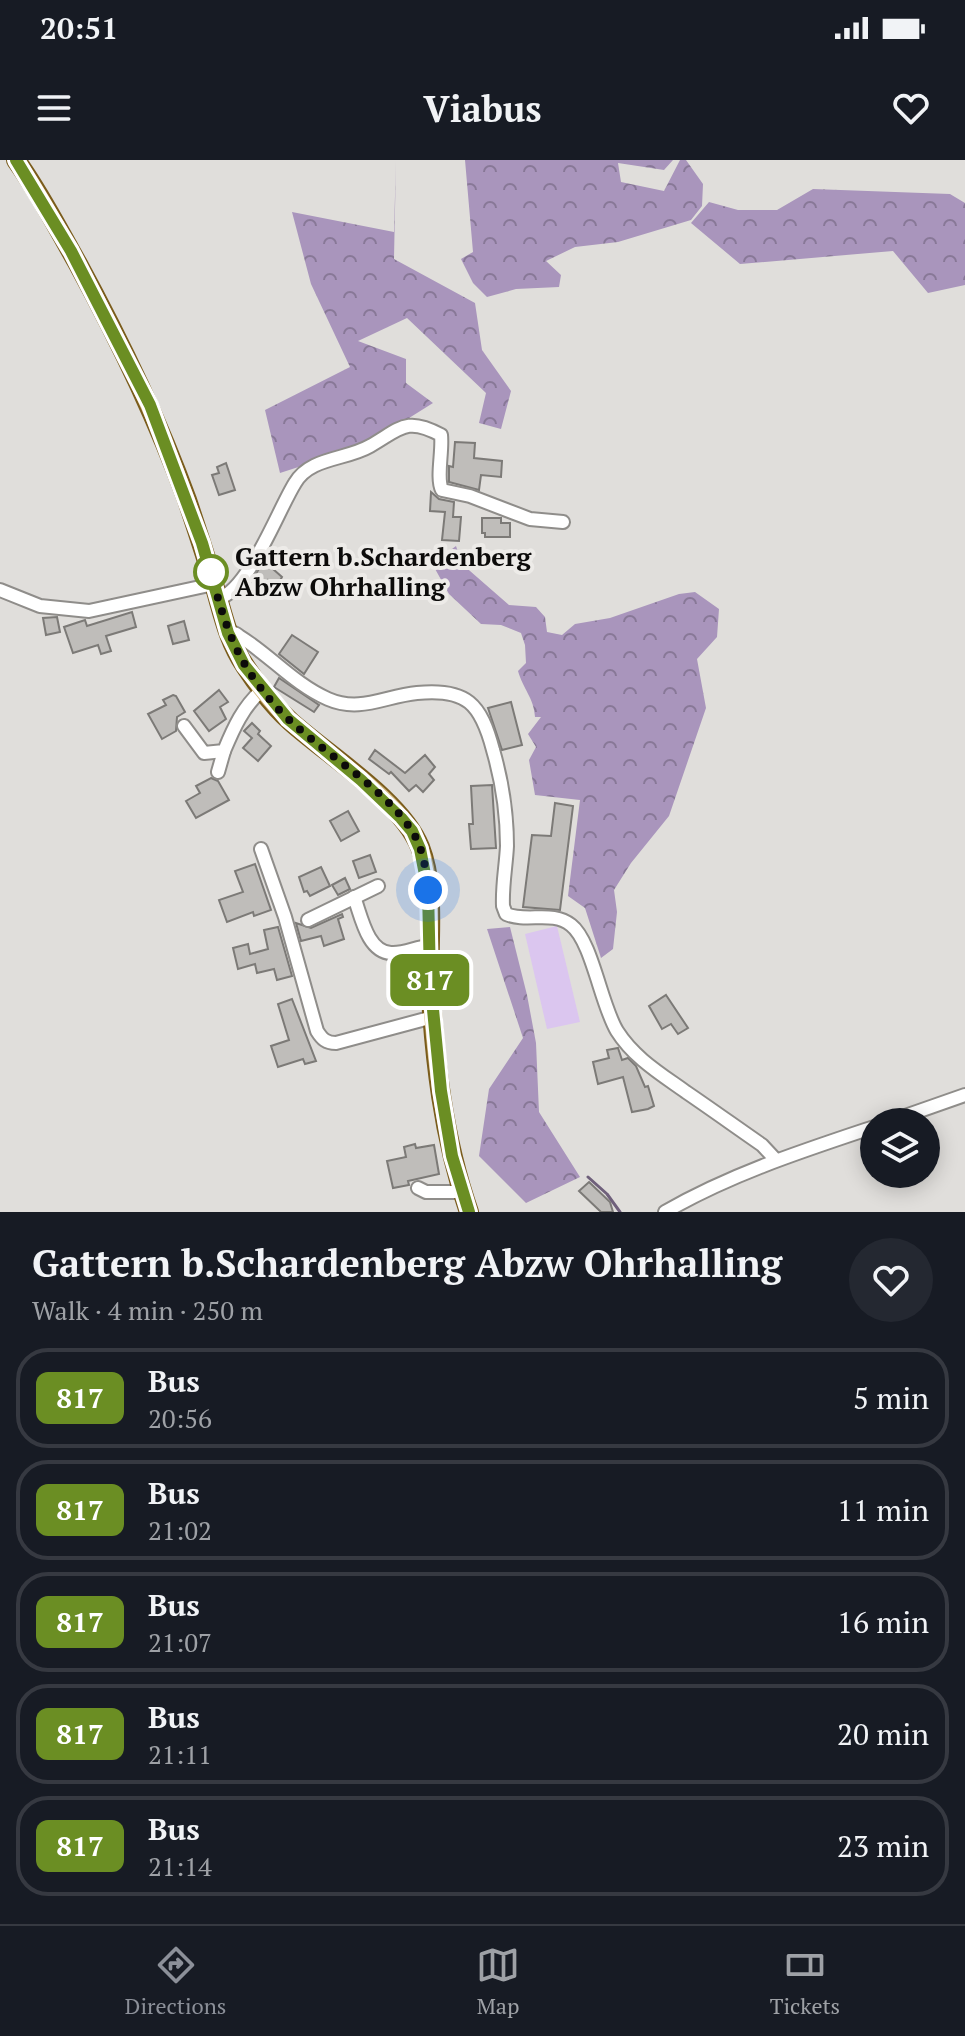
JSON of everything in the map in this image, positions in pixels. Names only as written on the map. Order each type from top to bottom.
[{"type":"main road","points":[[16,160],[58,228],[137,378],[176,471],[228,633],[244,665],[288,719],[379,796],[412,831],[425,867],[433,1017],[452,1156],[469,1212]]},
{"type":"street","points":[[0,590],[40,606],[89,611],[216,592],[230,593],[246,571],[300,476],[318,464],[362,451],[403,426],[419,425],[441,435],[443,455],[439,482],[442,490],[470,496],[530,519],[563,522]]},
{"type":"street","points":[[228,633],[238,635],[312,691],[342,704],[365,706],[406,694],[445,693],[470,702],[486,723],[502,781],[507,847],[502,895],[506,914],[512,917],[551,917],[564,920],[577,929],[607,1011],[624,1041],[646,1063],[762,1145],[776,1160]]},
{"type":"street","points":[[218,772],[237,720],[262,690]]},
{"type":"street","points":[[184,726],[204,753],[224,751]]},
{"type":"street","points":[[261,849],[322,1039],[336,1043],[433,1017]]},
{"type":"street","points":[[308,920],[378,886]]},
{"type":"street","points":[[354,897],[372,943],[381,951],[398,952],[429,946]]},
{"type":"street","points":[[928,1108],[965,1095]]},
{"type":"street","points":[[665,1212],[712,1186],[860,1132]]},
{"type":"street","points":[[418,1188],[426,1192],[462,1192]]},
{"type":"green space","points":[[396,160],[394,259],[475,303],[482,350],[511,391],[501,429],[479,423],[486,393],[407,318],[358,341],[406,359],[406,383],[433,403],[366,445],[280,473],[265,410],[350,367],[311,284],[292,212],[394,232]]},
{"type":"green space","points":[[465,160],[673,160],[664,170],[618,163],[621,182],[664,191],[680,160],[686,160],[703,184],[702,206],[691,220],[618,242],[575,247],[546,261],[561,275],[559,287],[516,289],[487,297],[473,283],[461,259],[473,252]]},
{"type":"green space","points":[[813,189],[950,194],[965,203],[965,285],[928,293],[893,251],[740,264],[691,223],[709,202],[738,210],[777,210]]},
{"type":"green space","points":[[456,546],[462,564],[509,605],[536,607],[545,617],[547,632],[562,635],[575,624],[610,618],[679,594],[695,592],[719,609],[717,637],[697,659],[706,708],[669,816],[631,863],[614,890],[617,912],[613,949],[601,958],[585,908],[568,896],[580,800],[535,795],[529,760],[536,747],[528,734],[541,717],[535,717],[533,704],[518,671],[526,663],[525,645],[521,633],[501,625],[481,624],[449,594],[424,549],[440,558]]},
{"type":"green space","points":[[510,927],[536,1043],[539,1112],[580,1177],[526,1203],[479,1156],[489,1089],[523,1038],[487,929]]},
{"type":"shaded area","points":[[557,926],[580,1022],[547,1029],[525,934]]},
{"type":"building","points":[[455,442],[475,443],[474,458],[502,461],[501,477],[481,475],[479,490],[449,482]]},
{"type":"building","points":[[226,463],[235,490],[219,495],[212,475],[219,473],[217,467]]},
{"type":"building","points":[[431,492],[439,499],[454,502],[453,517],[461,517],[459,541],[442,540],[445,512],[430,511]]},
{"type":"building","points":[[482,518],[501,518],[501,523],[510,523],[510,537],[485,537]]},
{"type":"building","points":[[264,561],[282,577],[277,586],[268,580],[262,590],[250,583]]},
{"type":"building","points":[[132,612],[136,627],[106,636],[111,651],[101,654],[98,645],[73,653],[64,627],[85,620],[87,626]]},
{"type":"building","points":[[57,617],[60,632],[46,635],[43,618]]},
{"type":"building","points":[[184,621],[189,640],[173,644],[168,626]]},
{"type":"building","points":[[292,635],[318,652],[304,674],[279,654]]},
{"type":"building","points":[[279,678],[319,705],[314,712],[274,687]]},
{"type":"building","points":[[219,690],[228,702],[220,707],[226,719],[209,731],[194,711]]},
{"type":"building","points":[[173,695],[185,712],[177,717],[176,731],[162,739],[148,714],[166,705],[163,700]]},
{"type":"building","points":[[511,702],[522,745],[502,750],[488,708]]},
{"type":"building","points":[[252,723],[271,746],[258,761],[243,748],[252,738],[244,731]]},
{"type":"building","points":[[375,750],[405,773],[425,755],[435,767],[429,774],[434,780],[423,792],[416,785],[409,791],[391,772],[389,774],[369,759]]},
{"type":"building","points":[[211,778],[218,781],[229,800],[196,818],[186,801],[200,793],[196,786]]},
{"type":"building","points":[[492,785],[496,848],[471,849],[471,786]]},
{"type":"building","points":[[555,803],[573,806],[560,910],[523,907],[532,835],[551,836]]},
{"type":"building","points":[[348,811],[359,831],[341,841],[330,821]]},
{"type":"building","points":[[370,855],[376,872],[359,878],[353,861]]},
{"type":"building","points":[[255,864],[271,910],[254,916],[253,912],[227,922],[219,900],[243,892],[235,871]]},
{"type":"building","points":[[321,867],[330,886],[310,896],[307,891],[304,892],[299,877]]},
{"type":"building","points":[[345,878],[350,889],[338,895],[332,885]]},
{"type":"building","points":[[342,914],[343,917],[338,919],[344,939],[324,946],[321,936],[301,941],[296,923],[311,928]]},
{"type":"building","points":[[278,927],[292,976],[277,980],[274,969],[257,973],[255,964],[238,969],[233,948],[248,944],[250,954],[268,949],[264,930]]},
{"type":"building","points":[[666,995],[688,1028],[678,1034],[671,1024],[662,1029],[649,1006]]},
{"type":"building","points":[[292,999],[316,1061],[305,1064],[303,1059],[278,1067],[271,1046],[289,1040],[278,1004]]},
{"type":"building","points":[[618,1048],[622,1060],[628,1058],[636,1066],[645,1087],[648,1086],[654,1106],[632,1112],[623,1077],[598,1084],[593,1062],[609,1058],[607,1050]]},
{"type":"building","points":[[415,1144],[416,1148],[434,1145],[439,1174],[393,1188],[387,1161],[406,1157],[404,1147]]},
{"type":"building","points":[[589,1182],[610,1202],[613,1212],[601,1212],[579,1191]]},
{"type":"waterway","points":[[588,1177],[607,1194],[620,1212]]},
{"type":"bus line","name":"817","points":[[16,160],[71,251],[150,405],[202,543],[235,650],[262,690],[288,719],[388,804],[412,831],[420,849],[428,890],[430,979],[441,1091],[452,1156],[469,1212]]},
{"type":"place","name":"Gattern b.Schardenberg Abzw Ohrhalling","points":[[211,572]]},
{"type":"route","points":[[211,572],[208,564],[228,633],[244,665],[288,719],[388,804],[412,831],[425,867],[428,890]]}]
